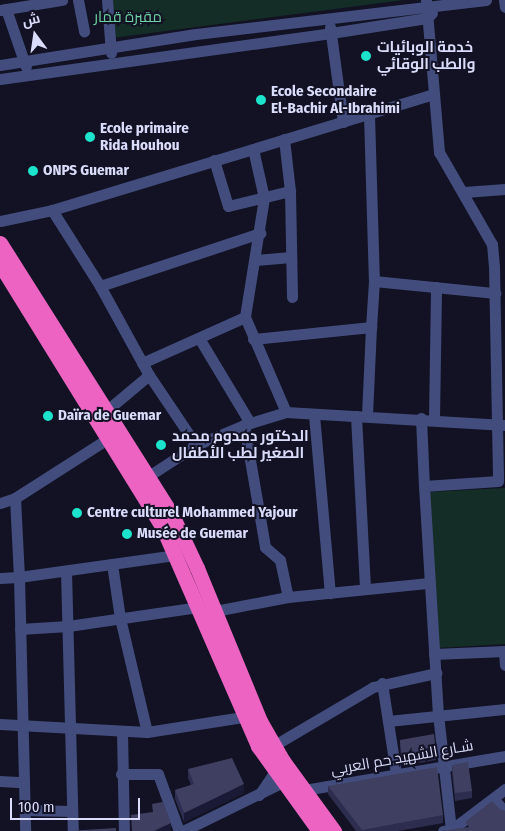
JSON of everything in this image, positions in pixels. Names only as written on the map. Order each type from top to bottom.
[{"type":"highway","points":[[0,243],[89,395],[109,438],[176,555],[243,717],[283,773],[319,831]]},
{"type":"highway","points":[[0,264],[5,283],[89,395],[106,411],[172,515],[215,611],[283,773],[304,790],[334,831]]},
{"type":"street","points":[[28,74],[3,10],[62,0]]},
{"type":"street","points":[[78,0],[84,30]]},
{"type":"street","points":[[107,0],[112,62]]},
{"type":"street","points":[[0,65],[252,28],[329,18],[439,8],[486,0]]},
{"type":"street","points":[[504,0],[505,8]]},
{"type":"street","points":[[0,79],[254,42],[331,33],[426,8]]},
{"type":"street","points":[[424,486],[501,481],[500,307],[494,293],[492,244],[464,192],[439,152],[426,8]]},
{"type":"street","points":[[329,18],[343,122]]},
{"type":"street","points":[[252,28],[254,42]]},
{"type":"street","points":[[0,221],[52,210],[433,94]]},
{"type":"street","points":[[365,589],[361,416],[374,281],[369,115]]},
{"type":"street","points":[[284,140],[290,191],[292,297]]},
{"type":"street","points":[[253,149],[264,198],[256,260],[245,317],[286,412]]},
{"type":"street","points":[[214,160],[228,206],[290,191]]},
{"type":"street","points":[[464,192],[505,189]]},
{"type":"street","points":[[52,210],[100,286],[149,375],[196,445]]},
{"type":"street","points":[[100,286],[260,233]]},
{"type":"street","points":[[256,260],[292,257]]},
{"type":"street","points":[[374,281],[494,293]]},
{"type":"street","points":[[434,419],[436,287]]},
{"type":"street","points":[[142,363],[245,317]]},
{"type":"street","points":[[253,339],[371,327]]},
{"type":"street","points":[[199,338],[247,424],[265,548],[280,560],[288,597]]},
{"type":"street","points":[[106,411],[149,375]]},
{"type":"street","points":[[147,477],[196,445],[247,424],[286,412],[314,415],[421,418],[500,424]]},
{"type":"street","points":[[314,415],[330,592]]},
{"type":"street","points":[[421,418],[438,714],[450,830],[505,789]]},
{"type":"street","points":[[0,503],[15,498],[109,438]]},
{"type":"street","points":[[15,498],[19,577],[22,782],[25,831]]},
{"type":"street","points":[[0,578],[66,571],[176,555]]},
{"type":"street","points":[[112,564],[120,618],[147,732]]},
{"type":"street","points":[[66,571],[74,831]]},
{"type":"street","points":[[215,611],[288,597],[429,583]]},
{"type":"street","points":[[20,629],[68,626],[198,607]]},
{"type":"street","points":[[434,654],[504,651],[505,665]]},
{"type":"street","points":[[273,746],[382,683],[436,673]]},
{"type":"street","points":[[382,683],[396,773]]},
{"type":"street","points":[[388,721],[438,714],[505,709]]},
{"type":"street","points":[[0,724],[147,732],[243,717]]},
{"type":"street","points":[[122,731],[121,774],[124,831]]},
{"type":"street","name":"شـارع الشهيد حم العربي","points":[[304,790],[505,756]]},
{"type":"street","points":[[121,774],[158,774],[181,831],[258,797],[283,773]]},
{"type":"street","points":[[0,780],[22,782]]},
{"type":"street","points":[[494,799],[505,812]]},
{"type":"street","points":[[24,810],[72,811]]},
{"type":"green space","name":"مقبرة قمار","points":[[108,0],[404,0],[112,38]]},
{"type":"green space","points":[[505,488],[505,644],[438,648],[430,492]]},
{"type":"building","points":[[434,734],[436,752],[402,758],[400,740]]},
{"type":"building","points":[[232,758],[244,784],[184,813],[175,790],[194,784],[188,769]]},
{"type":"building","points":[[468,762],[472,791],[455,793],[452,765]]},
{"type":"building","points":[[437,767],[443,815],[362,830],[328,786]]},
{"type":"building","points":[[492,801],[505,811],[505,831],[440,831],[469,827],[465,822]]},
{"type":"building","points":[[163,802],[171,823],[154,831],[132,831],[131,815],[153,812],[152,804]]},
{"type":"building","points":[[116,828],[116,831],[68,831]]},
{"type":"place","name":"خدمة الوبائيات والطب الوقائي","points":[[366,56]]},
{"type":"place","name":"Ecole Secondaire El-Bachir Al-Ibrahimi","points":[[261,100]]},
{"type":"place","name":"Ecole primaire Rida Houhou","points":[[90,137]]},
{"type":"place","name":"ONPS Guemar","points":[[33,171]]},
{"type":"place","name":"Daïra de Guemar","points":[[48,416]]},
{"type":"place","name":"الدكتور دمدوم محمد الصغير لطب الأطفال","points":[[161,445]]},
{"type":"place","name":"Centre culturel Mohammed Yajour","points":[[77,513]]},
{"type":"place","name":"Musée de Guemar","points":[[127,534]]}]
